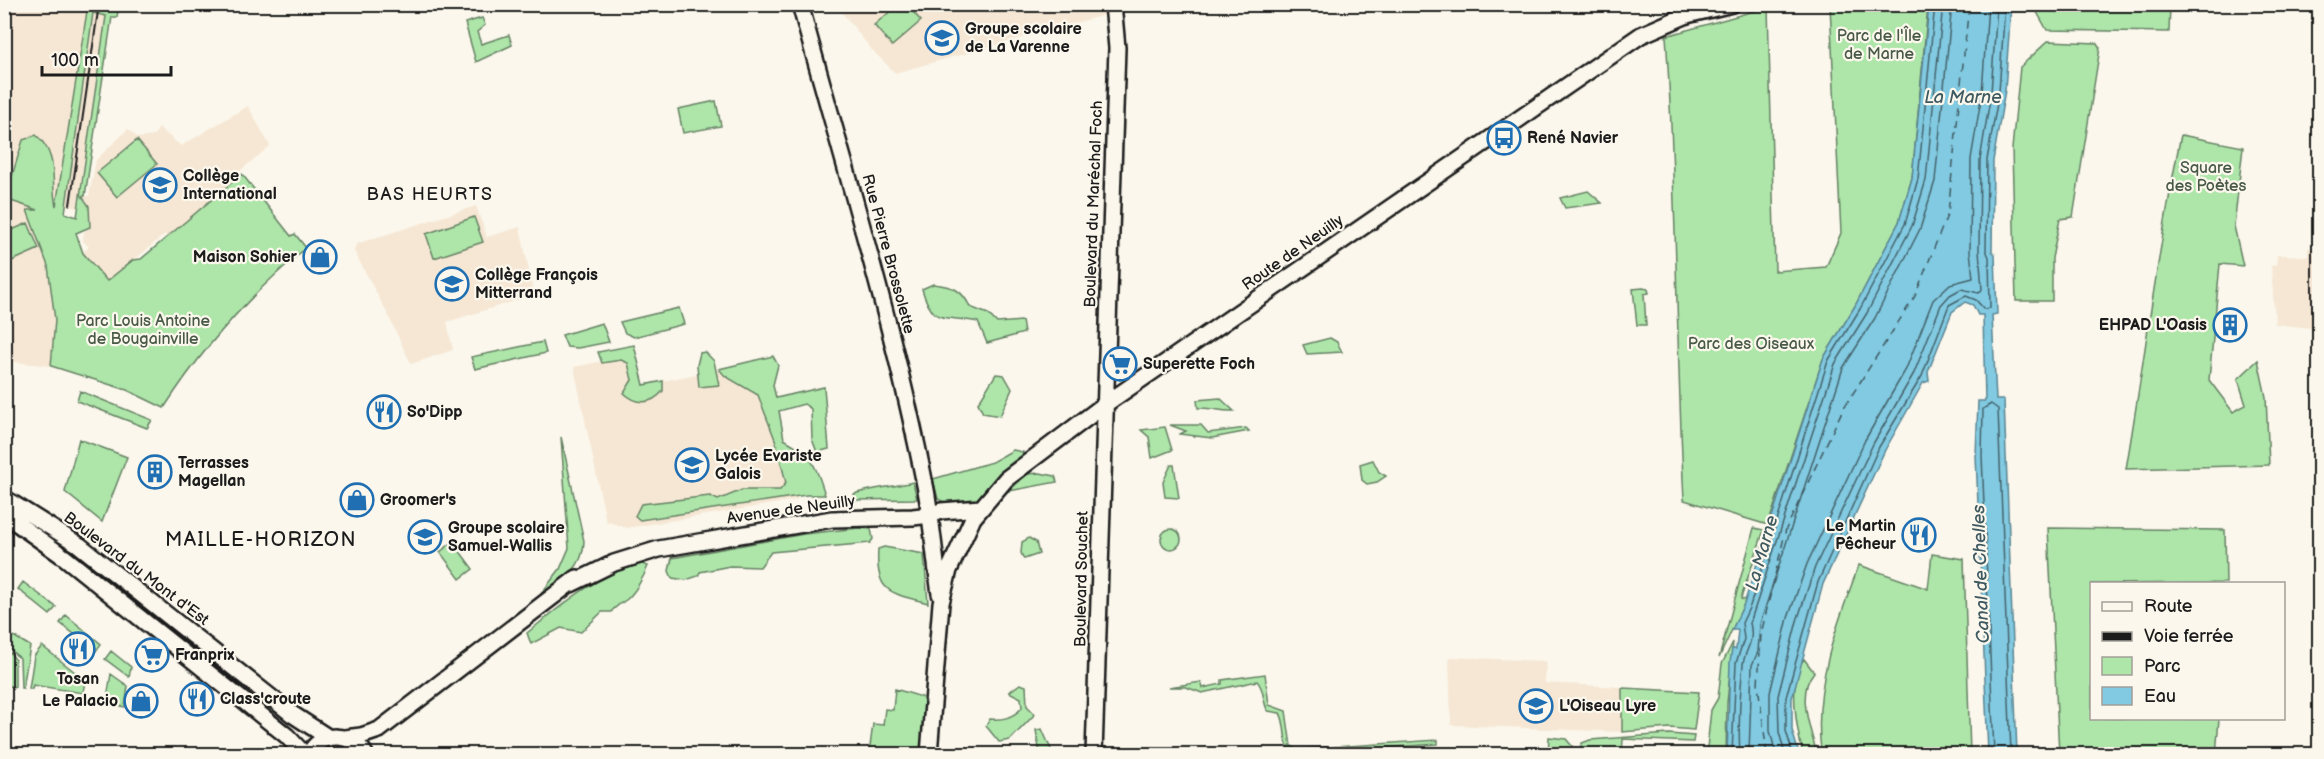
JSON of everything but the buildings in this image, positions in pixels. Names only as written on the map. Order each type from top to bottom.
[{"type":"main road","name":"Rue Pierre Brossolette","points":[[800,4],[879,289],[907,401],[930,516],[941,603]]},
{"type":"main road","name":"Boulevard du Maréchal Foch","points":[[1104,405],[1117,48],[1113,4]]},
{"type":"main road","name":"Route de Neuilly","points":[[941,603],[956,551],[977,513],[1006,479],[1104,405],[1641,35],[1687,15],[1732,4]]},
{"type":"main road","name":"Boulevard Souchet","points":[[1094,754],[1104,405]]},
{"type":"main road","points":[[4,489],[37,508],[61,532]]},
{"type":"main road","name":"Boulevard du Mont d'Est","points":[[4,498],[61,532],[292,714],[329,738]]},
{"type":"main road","name":"Avenue de Neuilly","points":[[329,738],[361,736],[379,730],[571,584],[587,569],[608,558],[640,549],[659,549],[832,519],[930,516],[942,520],[977,513]]},
{"type":"main road","name":"Boulevard du Mont d'Est","points":[[4,514],[38,536],[119,599],[287,736],[303,754]]},
{"type":"main road","points":[[929,754],[941,603]]},
{"type":"main road","name":"Avenue de Neuilly","points":[[366,754],[379,730]]},
{"type":"main road","points":[[309,754],[320,742],[329,738]]},
{"type":"main road","points":[[345,738],[354,742],[366,754]]},
{"type":"shaded area","name":"Groupe scolaire de La Varenne","points":[[1106,4],[1108,14],[895,73],[872,50],[836,5]]},
{"type":"shaded area","points":[[5,5],[88,5],[55,211],[28,210],[48,266],[55,320],[51,366],[5,361]]},
{"type":"shaded area","points":[[92,13],[106,15],[78,208],[66,205]]},
{"type":"shaded area","name":"Collège International","points":[[248,106],[270,146],[240,171],[242,174],[167,239],[165,234],[108,282],[83,252],[89,247],[83,241],[84,232],[90,227],[90,212],[85,196],[89,196],[96,160],[128,129],[138,138],[153,136],[159,128],[181,146]]},
{"type":"shaded area","name":"Collège François Mitterrand","points":[[476,206],[487,237],[520,227],[534,295],[447,322],[453,350],[411,364],[354,251],[356,244]]},
{"type":"shaded area","points":[[2308,248],[2319,249],[2319,329],[2275,324],[2271,266],[2276,265],[2277,255],[2308,256]]},
{"type":"shaded area","name":"Lycée Evariste Galois","points":[[637,354],[644,385],[762,360],[773,385],[797,500],[627,528],[606,521],[574,367]]},
{"type":"shaded area","name":"L'Oiseau Lyre","points":[[1449,657],[1546,661],[1545,683],[1622,687],[1622,732],[1451,725]]},
{"type":"green space","name":"Parc Louis Antoine de Bougainville","points":[[88,5],[119,5],[117,17],[112,17],[85,196],[82,196],[89,206],[90,227],[76,233],[83,253],[107,281],[133,260],[141,259],[242,174],[291,236],[295,234],[306,248],[265,284],[229,322],[195,363],[164,408],[127,390],[51,366],[55,320],[48,266],[27,210],[38,210],[5,199],[23,140],[36,135],[48,151],[53,169],[56,206]],"holes":[[[93,13],[106,16],[77,217],[65,213]]]},
{"type":"green space","points":[[898,5],[907,5],[921,21],[892,46],[874,25]]},
{"type":"green space","name":"Parc des Oiseaux","points":[[1830,5],[1928,5],[1912,178],[1899,222],[1855,306],[1823,359],[1768,525],[1684,500],[1666,36],[1768,7],[1775,271],[1826,267],[1841,233]]},
{"type":"green space","points":[[2033,5],[2170,5],[2169,32],[2047,30]]},
{"type":"green space","points":[[482,18],[485,25],[477,32],[481,44],[509,35],[512,45],[476,62],[465,23]]},
{"type":"green space","points":[[2048,41],[2097,43],[2100,48],[2073,217],[2060,219],[2052,258],[2052,301],[2016,301],[2012,149],[2020,67]]},
{"type":"green space","points":[[716,101],[721,126],[683,133],[678,109]]},
{"type":"green space","name":"Square des Poètes","points":[[2181,135],[2243,147],[2234,226],[2243,266],[2220,264],[2209,380],[2233,412],[2246,405],[2238,379],[2258,360],[2266,397],[2269,465],[2126,469],[2165,218]]},
{"type":"green space","points":[[137,140],[157,164],[117,197],[97,173]]},
{"type":"green space","points":[[1588,191],[1602,203],[1565,208],[1560,198]]},
{"type":"green space","points":[[474,217],[483,242],[434,258],[426,234]]},
{"type":"green space","points":[[28,223],[39,249],[5,264],[5,233]]},
{"type":"green space","points":[[933,284],[960,292],[970,307],[988,314],[997,323],[1022,321],[1024,333],[987,343],[978,322],[941,317],[931,309],[922,289]]},
{"type":"green space","points":[[1633,289],[1648,289],[1649,293],[1644,294],[1646,325],[1637,325]]},
{"type":"green space","points":[[679,308],[684,324],[634,337],[625,333],[620,322]]},
{"type":"green space","points":[[602,323],[609,342],[578,348],[567,347],[562,335]]},
{"type":"green space","points":[[1330,338],[1337,342],[1342,352],[1307,354],[1303,345]]},
{"type":"green space","points":[[543,342],[546,353],[475,369],[471,357]]},
{"type":"green space","points":[[634,345],[644,385],[663,381],[663,391],[649,401],[634,400],[624,393],[632,380],[628,363],[621,360],[602,363],[598,352]]},
{"type":"green space","points":[[705,352],[714,361],[719,385],[699,387],[697,365],[700,353]]},
{"type":"green space","points":[[773,356],[778,365],[773,385],[776,398],[824,387],[829,449],[817,452],[812,439],[811,409],[804,404],[779,411],[784,439],[801,450],[812,461],[825,495],[806,495],[640,520],[635,516],[641,504],[710,496],[718,500],[742,490],[780,490],[786,483],[776,442],[758,395],[725,376],[719,369]]},
{"type":"green space","points":[[996,374],[1004,375],[1012,389],[1000,416],[983,413],[978,403]]},
{"type":"green space","points":[[80,391],[152,420],[147,428],[77,401]]},
{"type":"green space","points":[[1220,398],[1234,411],[1198,408],[1197,400]]},
{"type":"green space","points":[[1170,425],[1201,425],[1208,433],[1246,428],[1249,431],[1212,438],[1180,434],[1186,431]]},
{"type":"green space","points":[[1165,427],[1172,450],[1152,458],[1149,437],[1141,430]]},
{"type":"green space","points":[[561,437],[584,541],[583,551],[580,560],[569,575],[537,599],[560,569],[569,548]]},
{"type":"green space","points":[[79,439],[127,457],[102,522],[65,492]]},
{"type":"green space","points":[[1013,450],[1023,452],[1021,460],[980,501],[946,503],[938,499],[933,479],[992,462]]},
{"type":"green space","points":[[1373,460],[1379,472],[1386,476],[1377,482],[1367,484],[1362,480],[1360,464]]},
{"type":"green space","points":[[1171,465],[1174,465],[1179,498],[1165,497],[1163,482]]},
{"type":"green space","points":[[1040,473],[1055,476],[1057,482],[1009,491],[1027,474]]},
{"type":"green space","points":[[913,482],[917,499],[853,500],[854,494]]},
{"type":"green space","points":[[859,528],[871,529],[873,539],[870,543],[771,552],[760,567],[730,566],[700,572],[698,576],[686,580],[672,578],[669,571],[672,558],[804,534]]},
{"type":"green space","points":[[1754,528],[1764,530],[1742,595],[1741,599],[1745,600],[1744,604],[1719,658]]},
{"type":"green space","points":[[2048,528],[2225,530],[2226,582],[2090,582],[2090,720],[2219,720],[2216,754],[2059,754]]},
{"type":"green space","points":[[1171,529],[1178,532],[1181,539],[1178,546],[1171,549],[1164,546],[1161,539],[1164,532]]},
{"type":"green space","points":[[1029,538],[1036,542],[1039,554],[1024,559],[1021,553],[1022,542]]},
{"type":"green space","points":[[453,542],[473,569],[460,579],[440,552]]},
{"type":"green space","points":[[884,547],[924,554],[928,603],[904,597],[888,589],[882,583],[879,575],[878,549]]},
{"type":"green space","points":[[1932,554],[1964,559],[1970,754],[1803,754],[1795,705],[1796,679],[1799,668],[1804,659],[1814,672],[1809,680],[1805,700],[1816,751],[1821,750],[1819,726],[1824,679],[1835,632],[1859,565],[1928,589]]},
{"type":"green space","points":[[639,563],[648,566],[642,579],[629,597],[611,612],[602,612],[581,632],[561,628],[531,644],[527,633],[566,602],[593,583]]},
{"type":"green space","points":[[23,582],[56,607],[50,615],[18,589]]},
{"type":"green space","points":[[66,615],[101,644],[96,651],[60,623]]},
{"type":"green space","points":[[5,631],[30,646],[23,688],[21,688],[20,658],[8,647]]},
{"type":"green space","points":[[1733,642],[1727,703],[1726,754],[1710,754],[1707,748],[1711,710],[1718,698],[1722,664]]},
{"type":"green space","points":[[42,646],[85,680],[83,693],[33,685],[32,689],[29,689],[34,656]]},
{"type":"green space","points":[[5,647],[15,659],[15,687],[5,685]]},
{"type":"green space","points":[[111,651],[131,667],[129,677],[105,659]]},
{"type":"green space","points":[[111,674],[128,686],[125,707],[106,704]]},
{"type":"green space","points":[[1265,674],[1269,705],[1286,711],[1291,746],[1297,749],[1327,747],[1324,752],[1291,751],[1286,743],[1280,713],[1268,711],[1257,681],[1202,693],[1186,687],[1169,687],[1201,682],[1203,688],[1222,684],[1222,680]]},
{"type":"green space","points":[[1020,684],[1026,686],[1027,706],[1035,714],[1010,740],[999,742],[986,726],[990,719],[1007,718],[1022,708],[1021,698],[1009,692]]},
{"type":"green space","points":[[1622,688],[1699,692],[1694,730],[1670,728],[1622,732]]},
{"type":"green space","points":[[895,689],[922,697],[924,702],[922,754],[869,754],[873,724],[883,725],[885,709],[893,710]]},
{"type":"green space","points":[[1042,729],[1053,754],[1040,754],[1036,730]]},
{"type":"green space","points":[[1669,734],[1694,736],[1693,742],[1623,739],[1622,754],[1578,754],[1582,743],[1590,740]]},
{"type":"green space","points":[[1549,737],[1566,739],[1572,746],[1572,754],[1548,754]]},
{"type":"green space","points":[[1438,740],[1438,744],[1336,751],[1334,747]]},
{"type":"green space","points":[[330,744],[346,745],[358,754],[318,754]]},
{"type":"water","points":[[1929,5],[2011,5],[2005,90],[1993,161],[1992,251],[1995,254],[1997,314],[1992,315],[1996,400],[2004,400],[2017,754],[1988,754],[1976,455],[1978,401],[1985,401],[1983,315],[1978,315],[1973,305],[1965,302],[1952,312],[1928,372],[1929,381],[1923,383],[1885,450],[1823,584],[1792,698],[1792,730],[1799,754],[1727,754],[1730,662],[1732,649],[1736,649],[1738,630],[1732,630],[1744,604],[1823,359],[1855,306],[1899,222],[1912,178]]},
{"type":"ferry route","points":[[1767,754],[1758,685],[1761,634],[1786,529],[1843,409],[1915,296],[1948,213],[1969,4]]},
{"type":"railway","points":[[70,205],[98,11]]},
{"type":"place","name":"Groupe scolaire de La Varenne","points":[[942,38]]},
{"type":"place","name":"René Navier","points":[[1504,138]]},
{"type":"place","name":"Collège International","points":[[160,185]]},
{"type":"place","name":"Maison Sohier","points":[[320,257]]},
{"type":"place","name":"Collège François Mitterrand","points":[[452,284]]},
{"type":"place","name":"EHPAD L'Oasis","points":[[2230,325]]},
{"type":"place","name":"Superette Foch","points":[[1120,364]]},
{"type":"place","name":"So'Dipp","points":[[384,412]]},
{"type":"place","name":"Lycée Evariste Galois","points":[[692,465]]},
{"type":"place","name":"Terrasses Magellan","points":[[155,472]]},
{"type":"place","name":"Groomer's","points":[[357,500]]},
{"type":"place","name":"Le Martin Pêcheur","points":[[1919,535]]},
{"type":"place","name":"Groupe scolaire Samuel-Wallis","points":[[425,537]]},
{"type":"place","name":"Tosan","points":[[78,649]]},
{"type":"place","name":"Franprix","points":[[152,655]]},
{"type":"place","name":"Class'croute","points":[[197,699]]},
{"type":"place","name":"Le Palacio","points":[[141,701]]},
{"type":"place","name":"L'Oiseau Lyre","points":[[1536,706]]},
{"type":"district","name":"BAS HEURTS","points":[[430,194]]},
{"type":"district","name":"MAILLE-HORIZON","points":[[261,540]]},
{"type":"park label","name":"Parc de l'Île de Marne","points":[[1879,45]]},
{"type":"water label","name":"La Marne","points":[[1963,97]]},
{"type":"water label","name":"La Marne","points":[[1762,553]]},
{"type":"water label","name":"Canal de Chelles","points":[[1981,574]]}]
